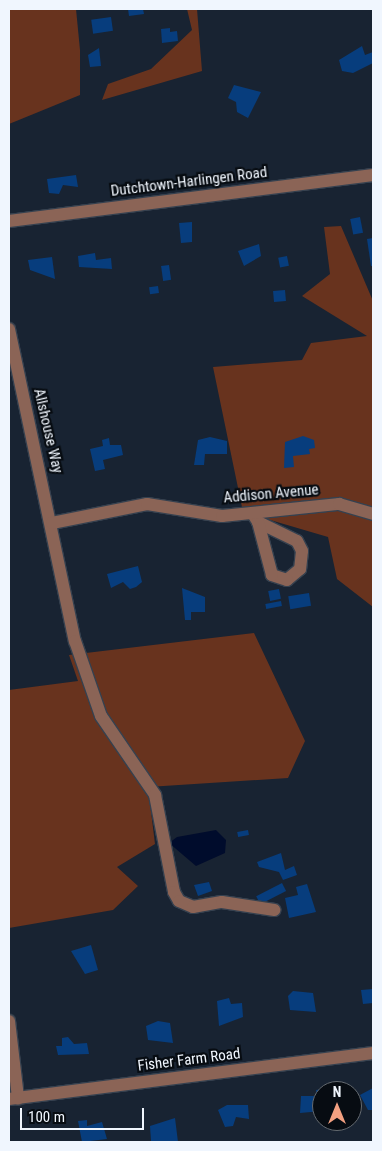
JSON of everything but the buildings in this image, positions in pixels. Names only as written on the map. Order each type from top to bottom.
[{"type":"street","name":"Dutchtown-Harlingen Road","points":[[9,221],[373,175]]},
{"type":"street","name":"Allshouse Way","points":[[9,330],[56,540],[74,641],[87,682],[101,716],[155,795],[179,901],[193,907],[222,902],[274,910]]},
{"type":"street","name":"Addison Avenue","points":[[52,523],[147,504],[222,516],[256,518],[339,504],[373,514]]},
{"type":"street","points":[[256,518],[297,541],[302,551],[300,569],[288,580],[272,575],[256,518]]},
{"type":"street","points":[[9,1021],[13,1099]]},
{"type":"street","name":"Fisher Farm Road","points":[[13,1099],[373,1053]]},
{"type":"shaded area","points":[[9,9],[76,9],[80,50],[80,95],[9,124]]},
{"type":"shaded area","points":[[187,9],[197,9],[202,71],[102,100],[108,84],[151,69],[192,30]]},
{"type":"shaded area","points":[[341,226],[373,301],[373,607],[337,579],[328,537],[243,512],[213,367],[302,360],[311,343],[367,336],[302,296],[330,274],[324,227]]},
{"type":"shaded area","points":[[254,633],[305,741],[288,778],[148,787],[155,844],[117,867],[138,886],[113,910],[9,928],[9,690],[78,681],[69,655]]},
{"type":"water","points":[[216,830],[226,840],[225,853],[196,866],[169,843],[177,837]]}]
